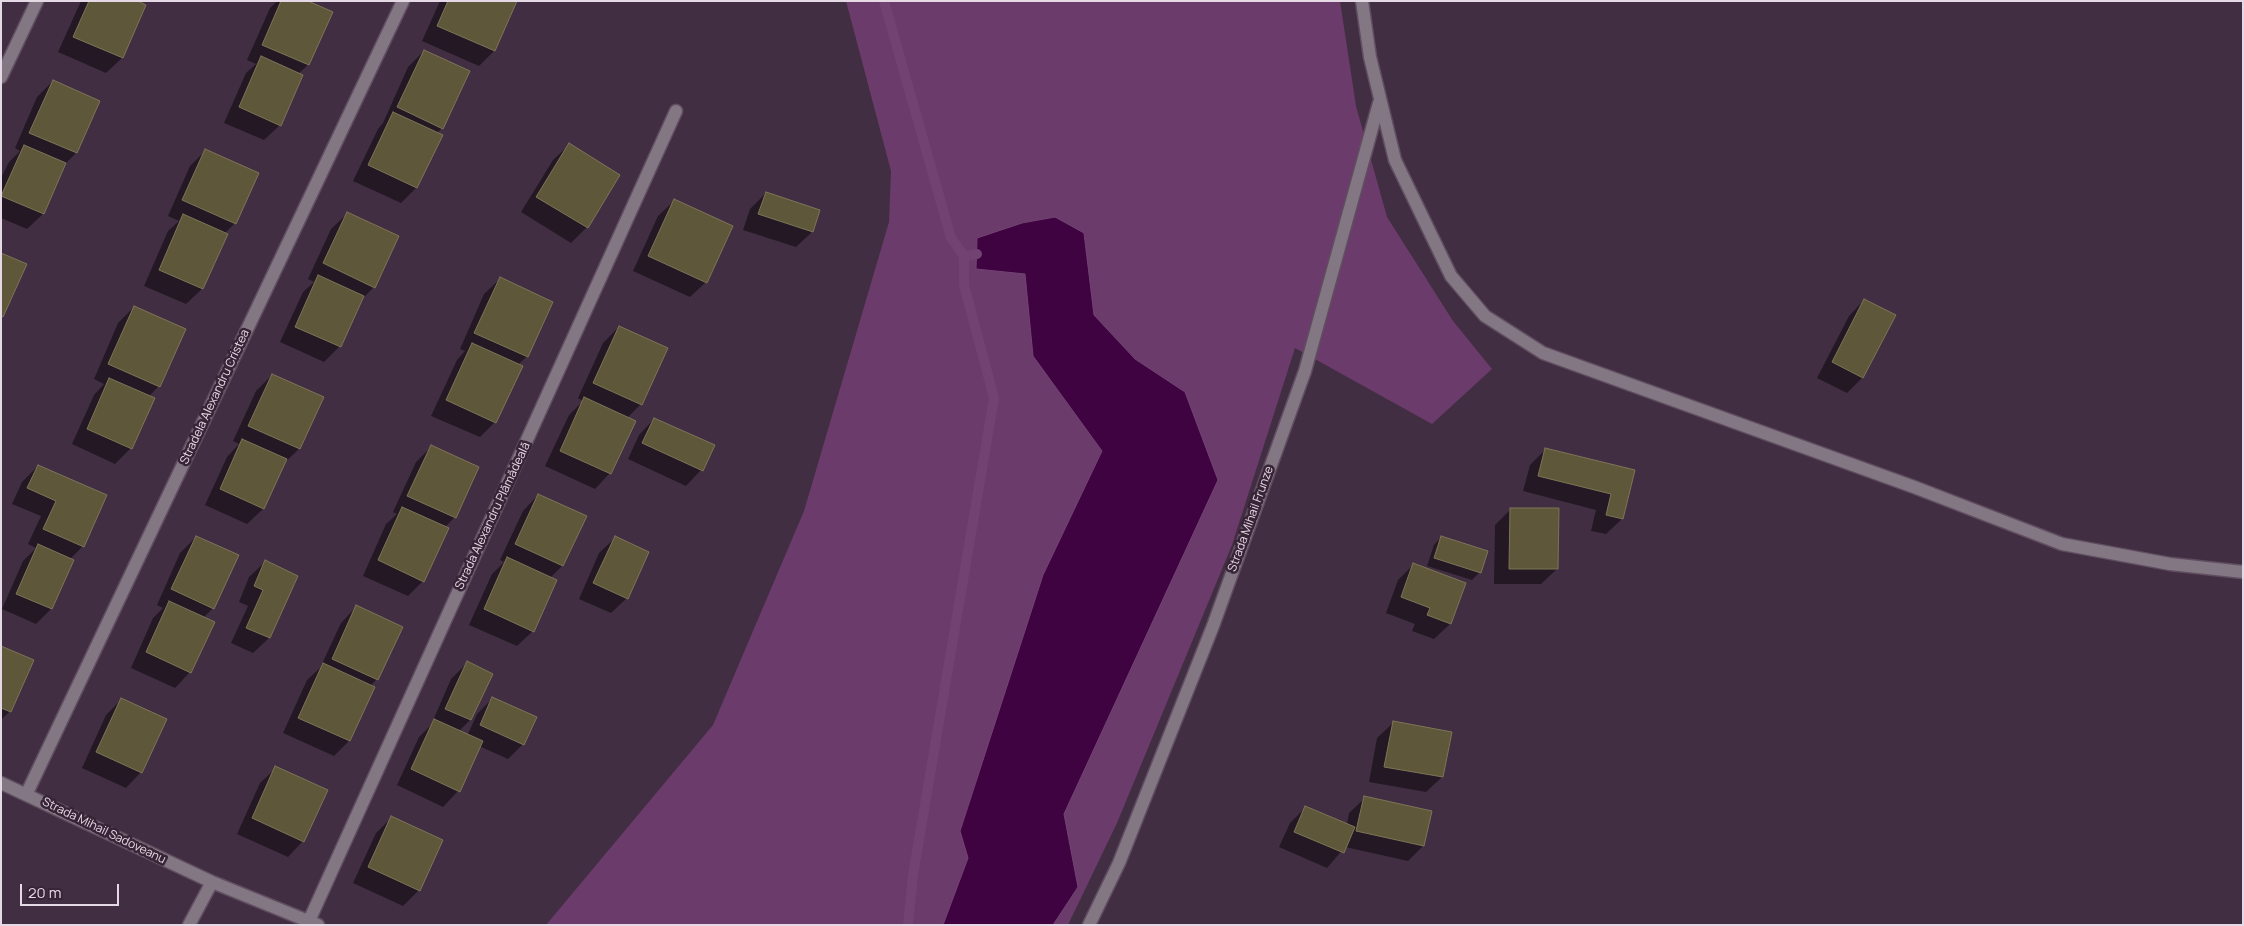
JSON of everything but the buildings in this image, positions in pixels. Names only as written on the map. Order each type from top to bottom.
[{"type":"street","points":[[1,77],[38,1]]},
{"type":"street","name":"Stradela Alexandru Cristea","points":[[27,793],[403,1]]},
{"type":"street","points":[[1362,1],[1379,101],[1395,160],[1451,276],[1485,316],[1544,353],[1914,487],[2062,544],[2170,564],[2243,572]]},
{"type":"street","name":"Strada Mihail Frunze","points":[[1089,925],[1119,863],[1213,626],[1305,371],[1379,101]]},
{"type":"street","name":"Strada Alexandru Plămădeală","points":[[313,923],[676,111]]},
{"type":"street","name":"Strada Mihail Sadoveanu","points":[[1,783],[27,793],[212,882],[313,923]]},
{"type":"street","points":[[189,925],[212,882]]},
{"type":"shaded area","points":[[846,1],[1340,1],[1356,106],[1387,217],[1453,321],[1492,369],[1432,424],[1295,348],[1232,545],[1117,823],[1068,925],[546,925],[713,725],[804,511],[889,222],[891,171]]},
{"type":"shaded area","points":[[1055,217],[1084,233],[1094,315],[1135,359],[1185,392],[1218,480],[1064,814],[1078,887],[1053,925],[943,925],[968,858],[960,831],[1043,575],[1102,451],[1033,356],[1025,274],[976,269],[977,238],[1022,223]]},
{"type":"waterway","points":[[884,1],[951,238],[964,256],[977,254]]},
{"type":"waterway","points":[[908,925],[913,875],[994,398],[964,285],[964,256]]}]
